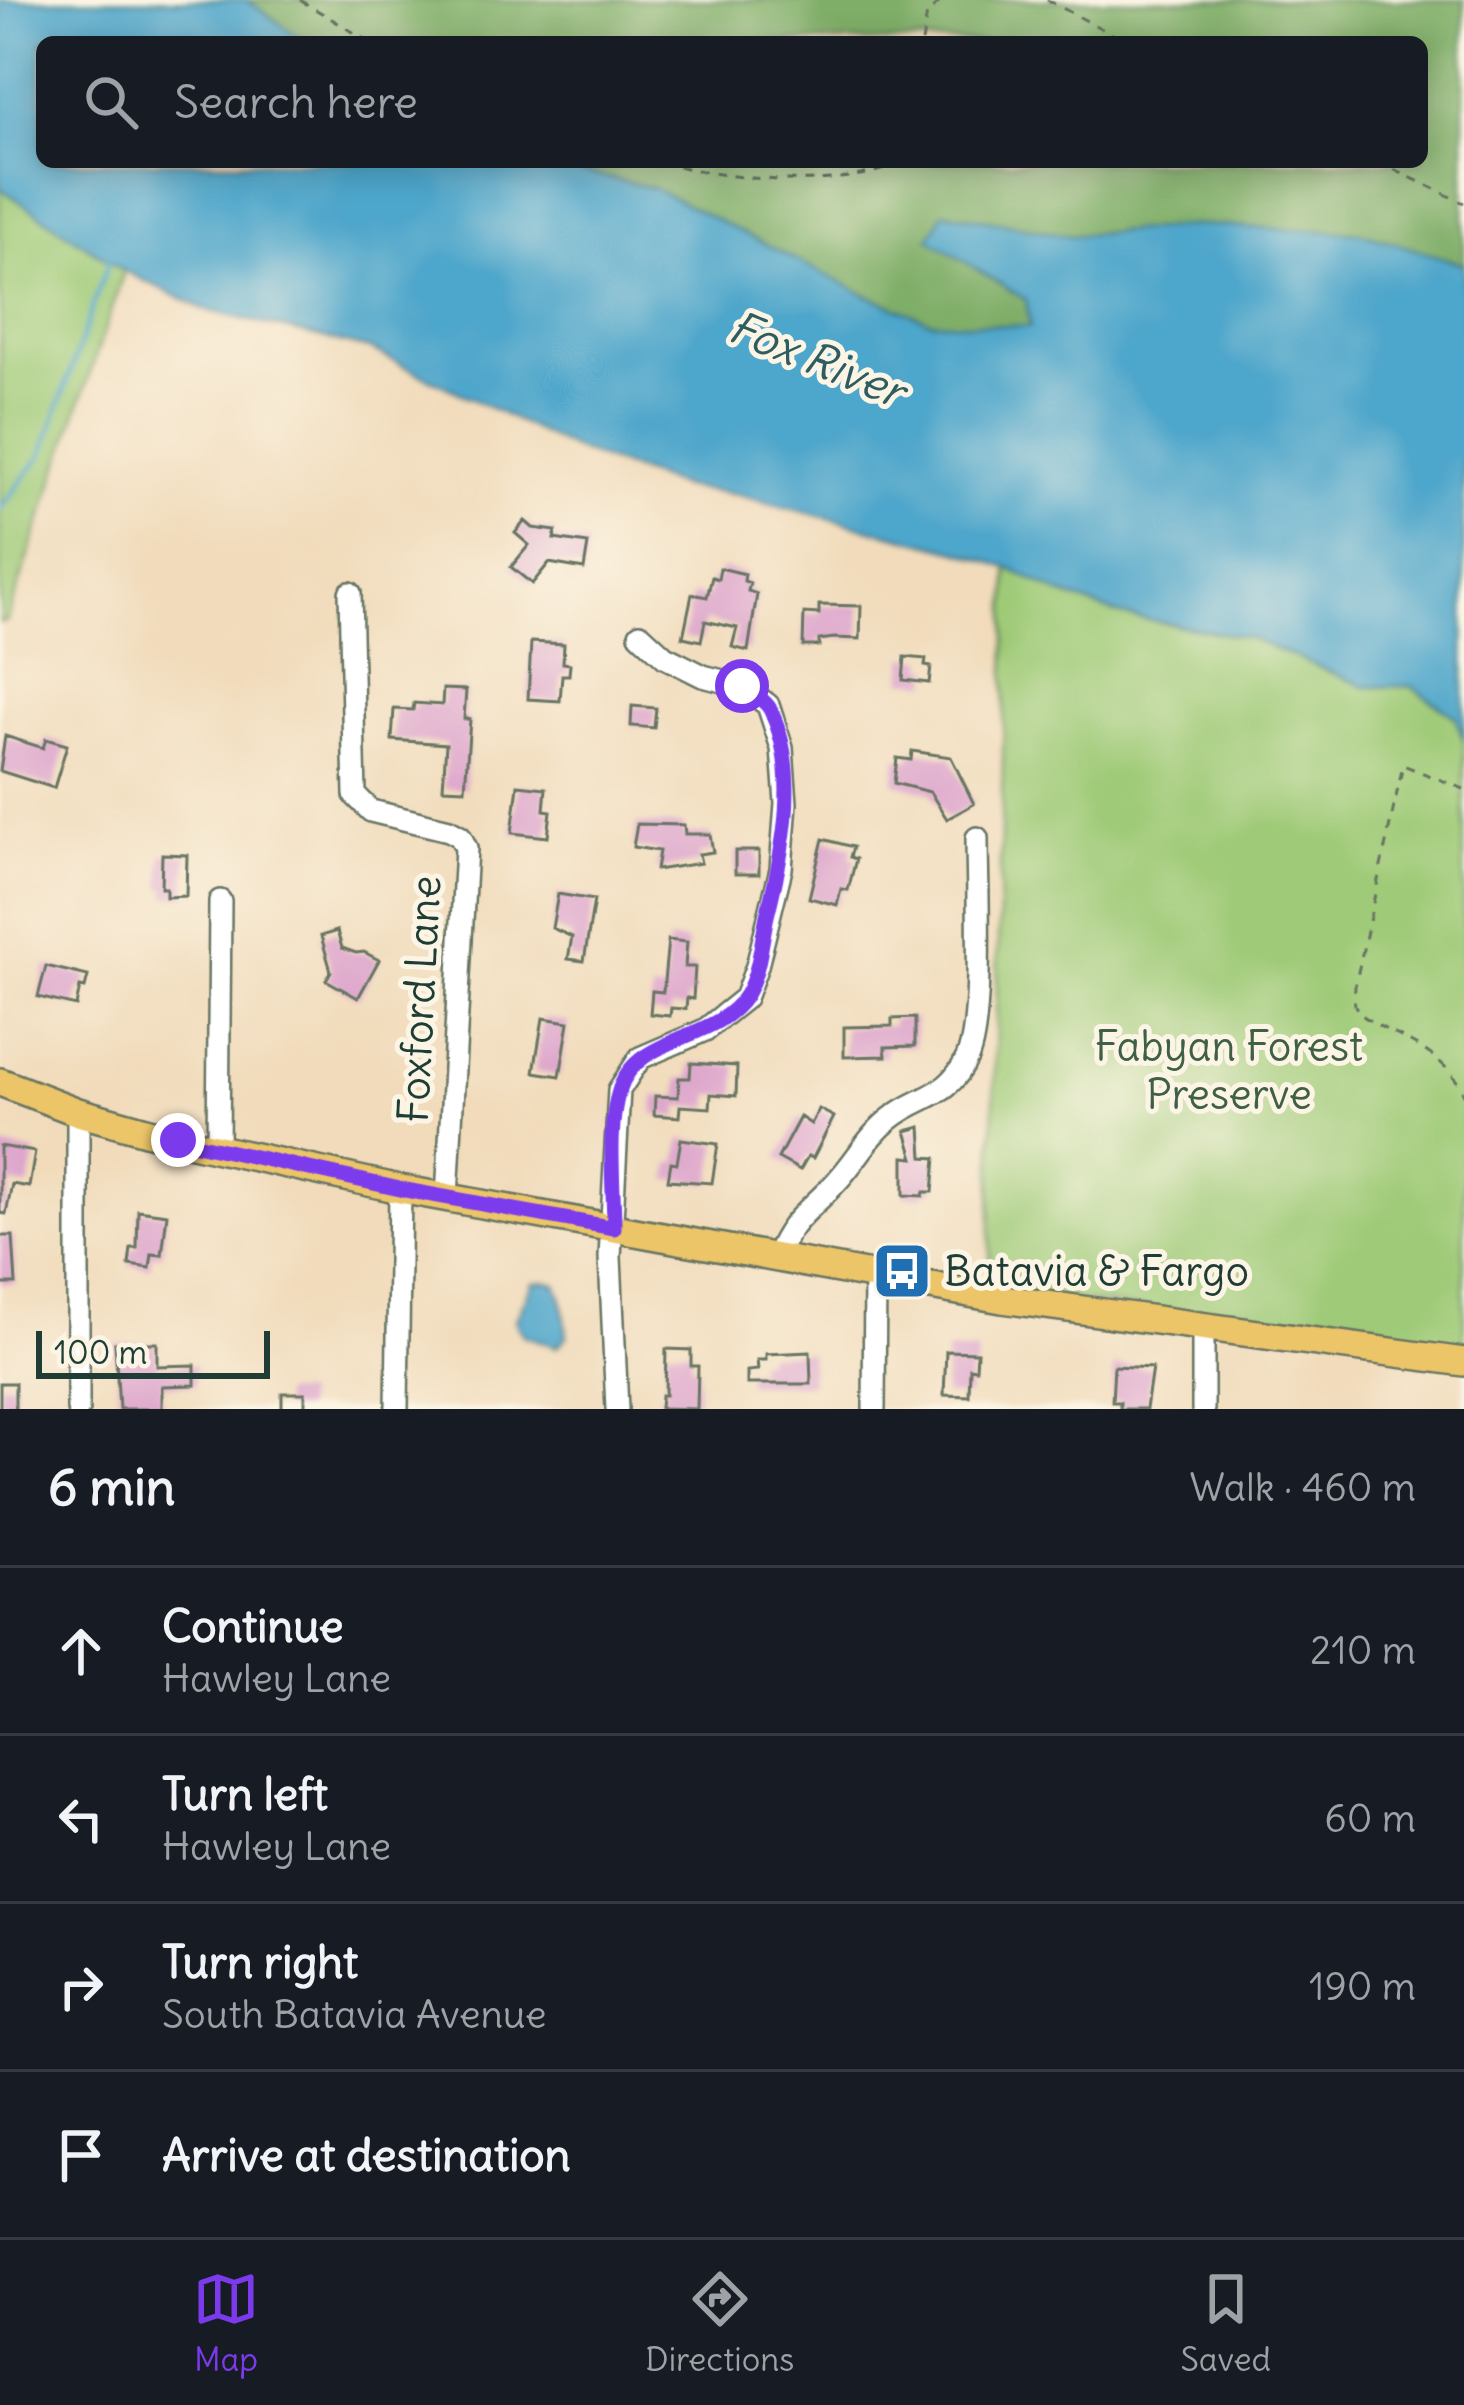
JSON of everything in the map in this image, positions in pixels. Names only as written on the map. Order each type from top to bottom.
[{"type":"main road","points":[[0,1082],[78,1112],[218,1150],[400,1189],[875,1278],[1203,1329],[1464,1362]]},
{"type":"street","name":"Foxford Lane","points":[[350,593],[355,795],[371,811],[449,830],[460,836],[466,848],[447,1197]]},
{"type":"street","points":[[617,1409],[610,1278],[619,1090],[640,1058],[705,1030],[745,998],[781,868],[786,803],[782,748],[768,705],[742,686],[703,676],[664,657],[640,634]]},
{"type":"street","points":[[775,1259],[793,1220],[838,1180],[863,1145],[910,1105],[952,1085],[970,1053],[977,838]]},
{"type":"street","points":[[218,1150],[220,901]]},
{"type":"street","points":[[78,1112],[78,1409]]},
{"type":"street","points":[[398,1409],[400,1189]]},
{"type":"street","points":[[874,1409],[875,1278]]},
{"type":"street","points":[[1203,1329],[1203,1409]]},
{"type":"path","points":[[300,0],[360,36]]},
{"type":"path","points":[[923,36],[927,14],[942,0]]},
{"type":"path","points":[[1047,0],[1116,36]]},
{"type":"path","points":[[683,168],[754,178],[879,173],[889,168]]},
{"type":"path","points":[[1391,168],[1464,203]]},
{"type":"path","points":[[1464,790],[1403,765],[1354,1005],[1364,1018],[1441,1059],[1464,1095]]},
{"type":"green space","points":[[247,0],[1464,0],[1464,264],[1361,233],[1201,225],[1070,236],[944,212],[930,239],[1026,300],[1030,327],[930,321],[866,295],[653,188],[565,168],[1428,168],[1428,36],[298,36]]},
{"type":"green space","points":[[0,188],[124,271],[7,621],[0,623]]},
{"type":"green space","name":"Fabyan Forest Preserve","points":[[1008,568],[1061,594],[1121,615],[1249,638],[1366,687],[1411,686],[1455,717],[1464,741],[1464,1348],[989,1290]]},
{"type":"water","name":"Fox River","points":[[0,0],[247,0],[298,36],[36,36],[36,168],[565,168],[653,188],[866,295],[930,321],[1030,327],[1026,300],[929,239],[944,212],[1070,236],[1201,225],[1361,233],[1464,264],[1464,741],[1455,716],[1411,686],[1366,687],[1249,638],[1121,615],[961,552],[738,495],[683,487],[576,450],[369,349],[206,310],[124,271],[0,188]]},
{"type":"water","points":[[533,1282],[556,1284],[563,1302],[567,1336],[557,1347],[523,1335],[515,1321]]},
{"type":"building","points":[[525,521],[533,528],[556,531],[554,539],[588,544],[584,569],[549,563],[532,584],[511,567],[529,545],[515,533]]},
{"type":"building","points":[[720,568],[745,574],[748,591],[757,594],[748,651],[732,647],[737,628],[705,621],[701,641],[683,637],[692,594],[707,597],[712,577],[718,579]]},
{"type":"building","points":[[819,605],[861,606],[860,639],[834,638],[819,640],[819,646],[803,646],[804,613],[819,614]]},
{"type":"building","points":[[531,642],[564,644],[563,663],[570,664],[569,675],[562,675],[560,701],[528,699]]},
{"type":"building","points":[[905,657],[926,659],[925,666],[931,667],[929,683],[903,680]]},
{"type":"building","points":[[443,689],[466,690],[464,719],[470,719],[465,789],[443,788],[446,744],[392,740],[394,709],[413,710],[414,703],[442,705]]},
{"type":"building","points":[[632,706],[656,708],[654,728],[631,726]]},
{"type":"building","points":[[5,736],[43,748],[46,739],[67,745],[54,788],[0,771]]},
{"type":"building","points":[[912,751],[951,757],[974,804],[947,819],[930,792],[894,783],[897,758],[911,760]]},
{"type":"building","points":[[518,785],[546,788],[544,810],[551,811],[548,837],[512,833]]},
{"type":"building","points":[[637,824],[684,825],[685,834],[710,834],[713,852],[699,854],[701,863],[656,870],[659,851],[633,847]]},
{"type":"building","points":[[823,839],[853,847],[850,857],[856,859],[848,890],[841,889],[837,905],[809,898]]},
{"type":"building","points":[[735,851],[759,851],[759,874],[735,874]]},
{"type":"building","points":[[162,854],[187,855],[186,896],[166,897],[166,888],[161,888]]},
{"type":"building","points":[[558,894],[594,900],[584,961],[568,959],[572,937],[552,928]]},
{"type":"building","points":[[337,931],[342,948],[379,960],[358,998],[326,980],[331,971],[321,936]]},
{"type":"building","points":[[668,940],[687,942],[685,967],[695,967],[693,999],[687,998],[686,1009],[671,1008],[670,1016],[650,1014],[652,991],[663,992]]},
{"type":"building","points":[[46,966],[88,976],[76,1006],[38,997]]},
{"type":"building","points":[[543,1018],[569,1022],[560,1076],[534,1072]]},
{"type":"building","points":[[915,1018],[915,1046],[885,1047],[886,1056],[844,1057],[844,1027],[892,1026],[892,1019]]},
{"type":"building","points":[[691,1063],[737,1066],[736,1096],[711,1094],[710,1108],[680,1106],[679,1117],[654,1115],[655,1096],[678,1097],[679,1078],[690,1078]]},
{"type":"building","points":[[819,1109],[834,1117],[813,1158],[808,1156],[800,1170],[778,1158],[800,1117],[811,1124]]},
{"type":"building","points":[[921,1127],[923,1157],[936,1158],[933,1192],[904,1195],[904,1157],[914,1158],[906,1131]]},
{"type":"building","points":[[681,1139],[718,1144],[712,1183],[668,1180]]},
{"type":"building","points":[[0,1146],[35,1152],[29,1187],[12,1184],[6,1214],[0,1213]]},
{"type":"building","points":[[138,1210],[167,1214],[162,1255],[152,1254],[150,1268],[129,1265],[131,1248],[137,1248]]},
{"type":"building","points":[[0,1236],[13,1236],[16,1284],[0,1284]]},
{"type":"building","points":[[115,1343],[157,1343],[157,1366],[195,1365],[195,1385],[162,1386],[162,1409],[119,1409]]},
{"type":"building","points":[[666,1349],[691,1350],[691,1366],[698,1366],[697,1409],[660,1408],[661,1395],[665,1395]]},
{"type":"building","points":[[946,1351],[977,1352],[976,1369],[970,1368],[969,1396],[944,1395]]},
{"type":"building","points":[[810,1352],[811,1384],[747,1384],[747,1371],[758,1370],[757,1360],[766,1360],[766,1354]]},
{"type":"building","points":[[1114,1366],[1152,1368],[1146,1409],[1120,1409],[1120,1402],[1112,1402]]},
{"type":"building","points":[[0,1383],[15,1383],[15,1409],[0,1409]]},
{"type":"building","points":[[282,1393],[305,1393],[305,1409],[282,1409]]},
{"type":"waterway","points":[[0,509],[42,455],[109,259]]},
{"type":"place","name":"Batavia & Fargo","points":[[902,1271]]},
{"type":"route","points":[[178,1140],[400,1189],[614,1228],[619,1090],[640,1058],[705,1030],[745,998],[781,868],[786,803],[782,748],[768,705],[742,686]]}]
